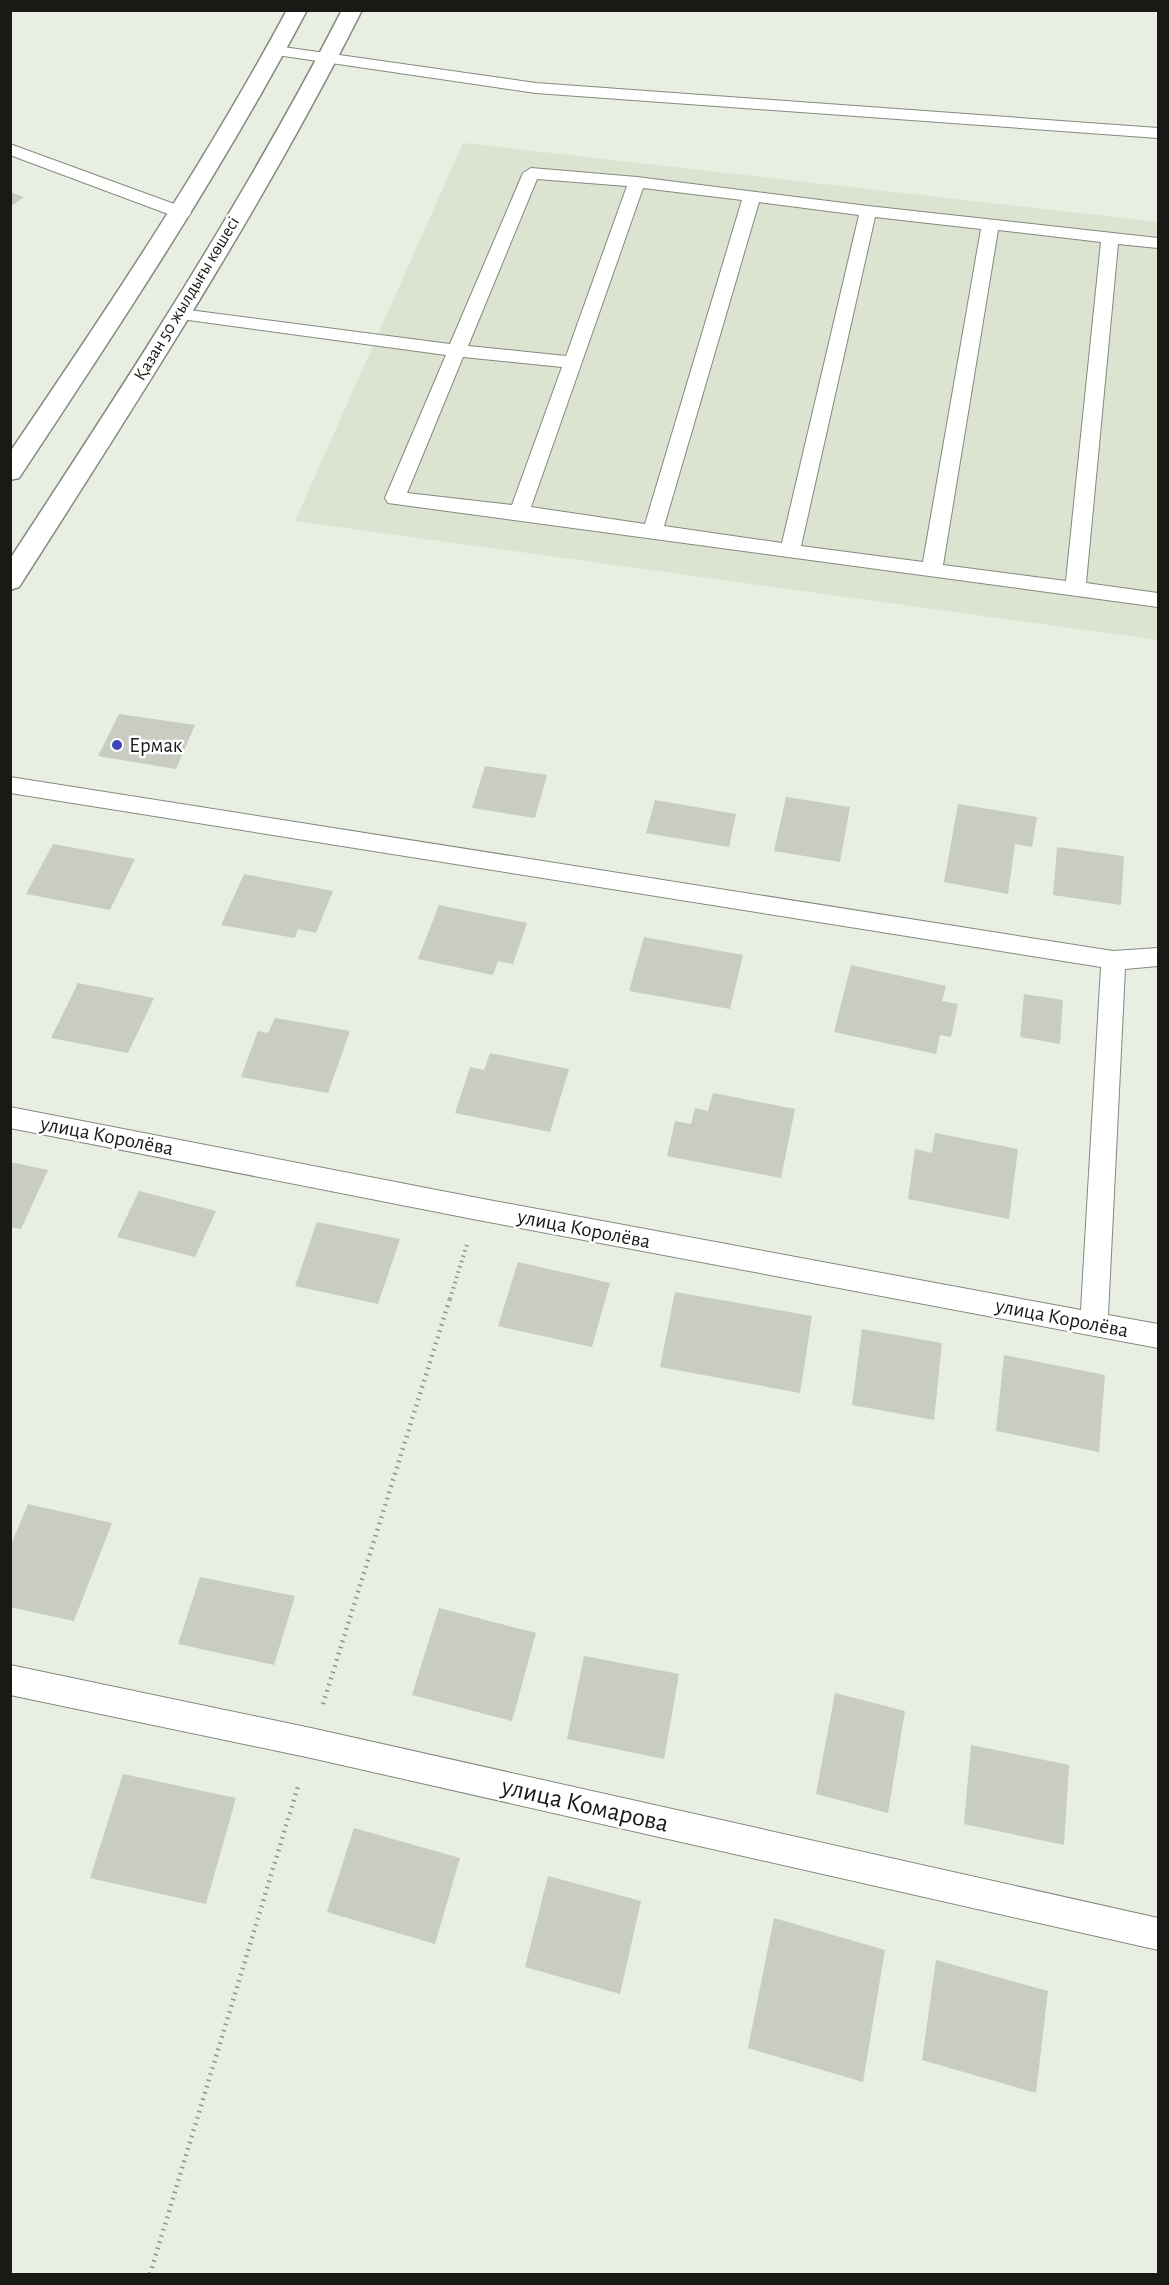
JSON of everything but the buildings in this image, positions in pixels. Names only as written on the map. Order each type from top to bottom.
[{"type":"street","points":[[10,472],[182,213],[276,51],[297,10]]},
{"type":"street","name":"Қазан 50 жылдығы көшесі","points":[[10,581],[180,314],[328,57],[352,10]]},
{"type":"lane","points":[[276,51],[536,88],[1158,133]]},
{"type":"lane","points":[[10,149],[182,213]]},
{"type":"lane","points":[[1158,243],[868,211],[637,182],[531,173],[395,498],[654,530],[790,551],[1158,600]]},
{"type":"lane","points":[[519,512],[637,182]]},
{"type":"lane","points":[[654,530],[752,196]]},
{"type":"lane","points":[[790,551],[868,211]]},
{"type":"lane","points":[[932,570],[990,225]]},
{"type":"lane","points":[[1074,588],[1110,238]]},
{"type":"lane","points":[[180,314],[312,334],[573,362]]},
{"type":"lane","points":[[10,785],[1113,960],[1158,957]]},
{"type":"lane","points":[[1094,1324],[1113,960]]},
{"type":"lane","name":"улица Королёва","points":[[10,1117],[478,1209],[1158,1336]]},
{"type":"lane","name":"улица Комарова","points":[[10,1680],[311,1743],[1158,1934]]},
{"type":"shaded area","points":[[463,143],[1158,222],[1158,640],[295,521]]},
{"type":"place","name":"Ермак","points":[[117,745]]}]
